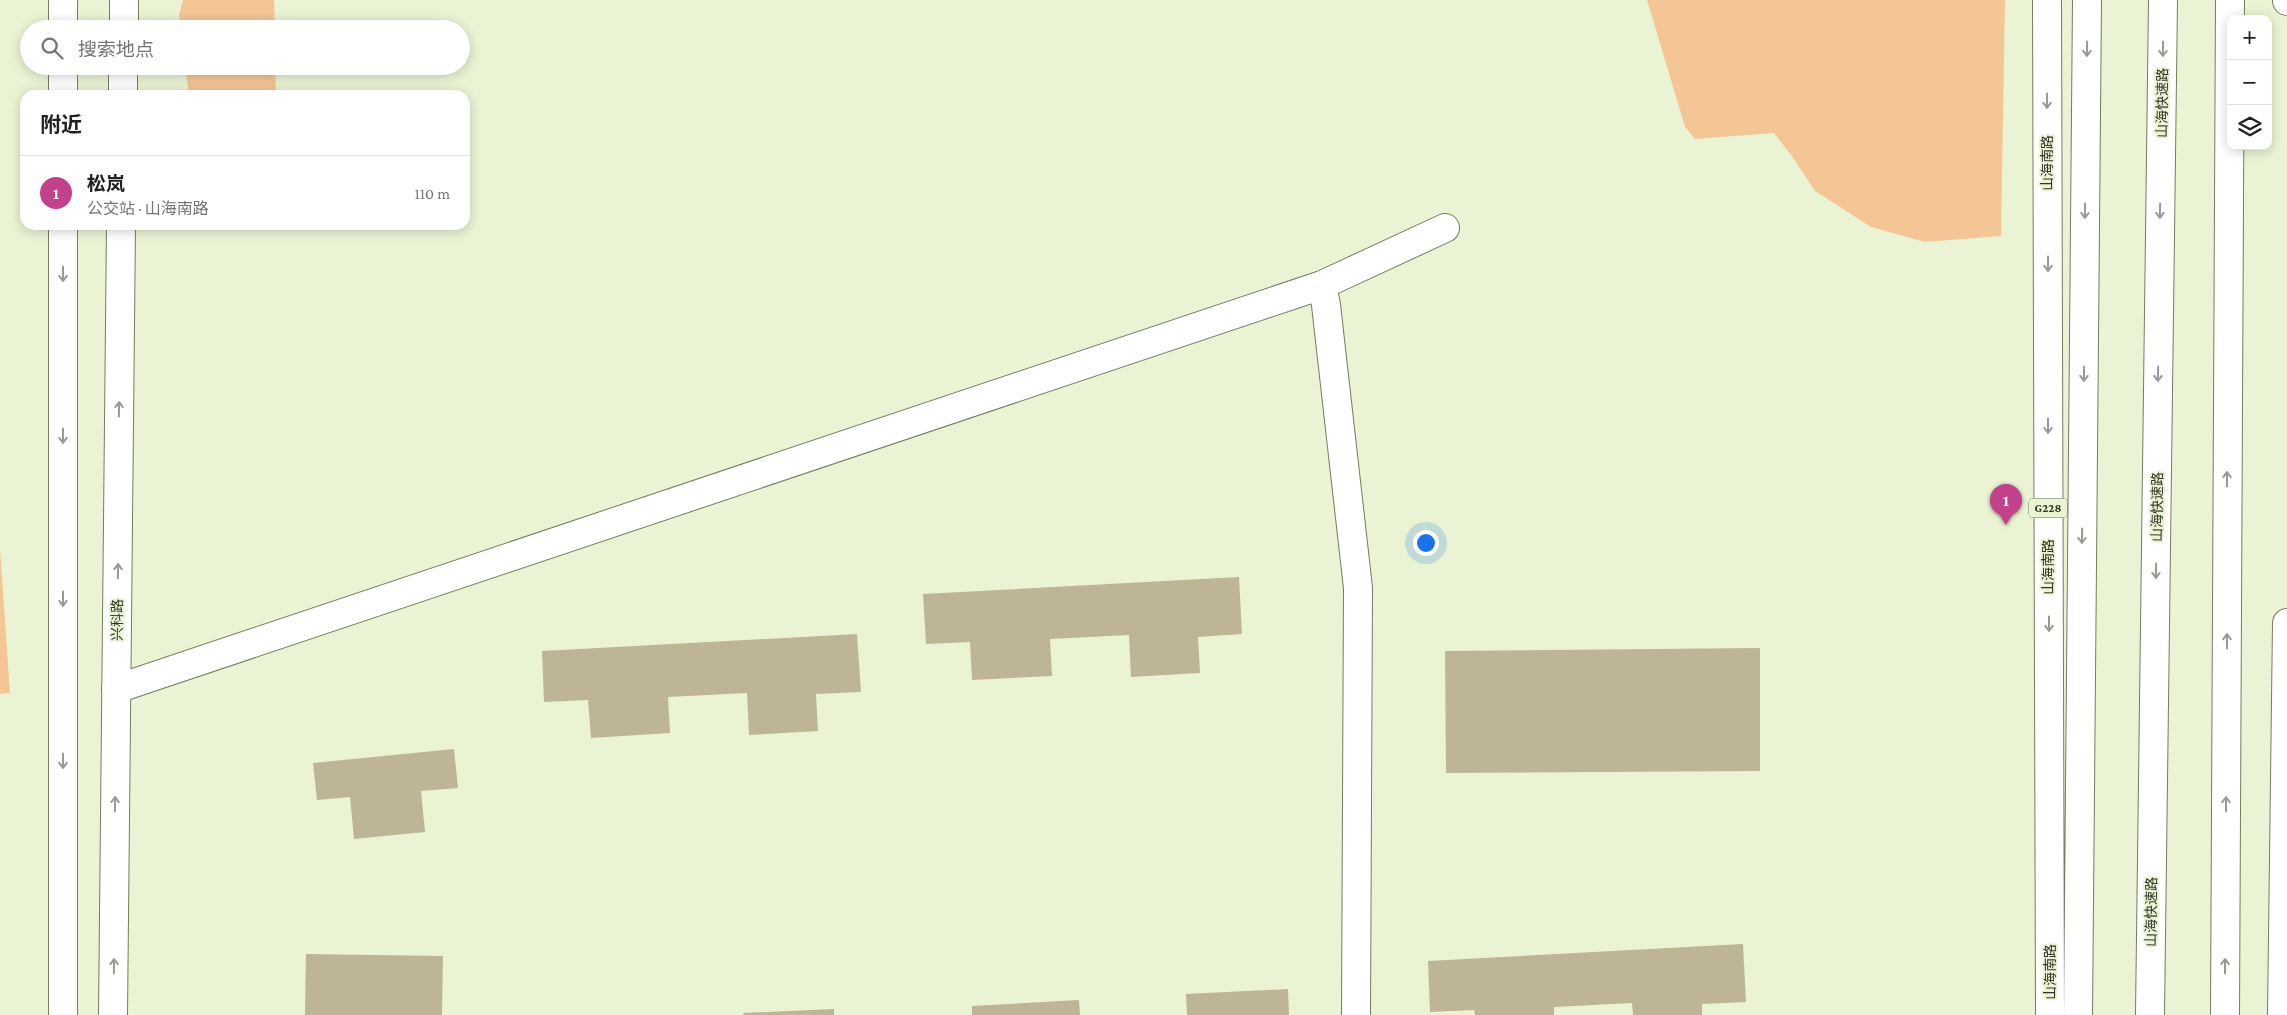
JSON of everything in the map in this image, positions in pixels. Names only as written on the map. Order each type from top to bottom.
[{"type":"main road","points":[[63,0],[63,20]]},
{"type":"main road","points":[[124,0],[124,20]]},
{"type":"main road","name":"山海南路","points":[[2047,0],[2050,1015]]},
{"type":"main road","points":[[2078,1015],[2087,0]]},
{"type":"main road","name":"山海快速路","points":[[2150,1015],[2163,0]]},
{"type":"main road","points":[[2225,1015],[2230,0]]},
{"type":"main road","points":[[63,75],[63,90]]},
{"type":"main road","points":[[123,75],[123,90]]},
{"type":"main road","points":[[116,689],[1322,285],[1445,228]]},
{"type":"main road","points":[[63,230],[63,1015]]},
{"type":"main road","name":"兴科路","points":[[113,1015],[121,230]]},
{"type":"main road","points":[[1322,285],[1326,305],[1358,588],[1356,1015]]},
{"type":"main road","points":[[2282,1015],[2287,623]]},
{"type":"shaded area","points":[[183,0],[274,0],[275,20],[180,20],[179,15]]},
{"type":"shaded area","points":[[1647,0],[2005,0],[2001,236],[1925,242],[1871,227],[1815,191],[1774,133],[1695,139],[1685,127]]},
{"type":"shaded area","points":[[186,75],[275,75],[276,90],[188,90]]},
{"type":"shaded area","points":[[0,549],[10,693],[0,694]]},
{"type":"building","points":[[1239,577],[1242,634],[1198,637],[1200,673],[1131,677],[1129,635],[1050,639],[1052,676],[972,680],[970,642],[926,644],[923,594]]},
{"type":"building","points":[[857,634],[861,692],[816,694],[818,731],[749,735],[747,693],[668,697],[670,733],[591,738],[588,700],[544,702],[542,651]]},
{"type":"building","points":[[1760,648],[1760,771],[1446,773],[1445,651]]},
{"type":"building","points":[[454,749],[458,788],[421,791],[425,832],[354,839],[350,797],[317,800],[313,763]]},
{"type":"building","points":[[1743,944],[1746,1002],[1702,1004],[1702,1015],[1633,1015],[1632,1003],[1554,1007],[1554,1015],[1475,1015],[1474,1010],[1430,1012],[1428,961]]},
{"type":"building","points":[[306,954],[443,956],[442,1015],[305,1015]]},
{"type":"building","points":[[1288,989],[1289,1015],[1187,1015],[1186,994]]},
{"type":"building","points":[[1079,1000],[1080,1015],[972,1015],[972,1006]]},
{"type":"building","points":[[834,1009],[834,1015],[744,1015],[743,1013]]},
{"type":"place","name":"松岚","points":[[2006,525]]}]
